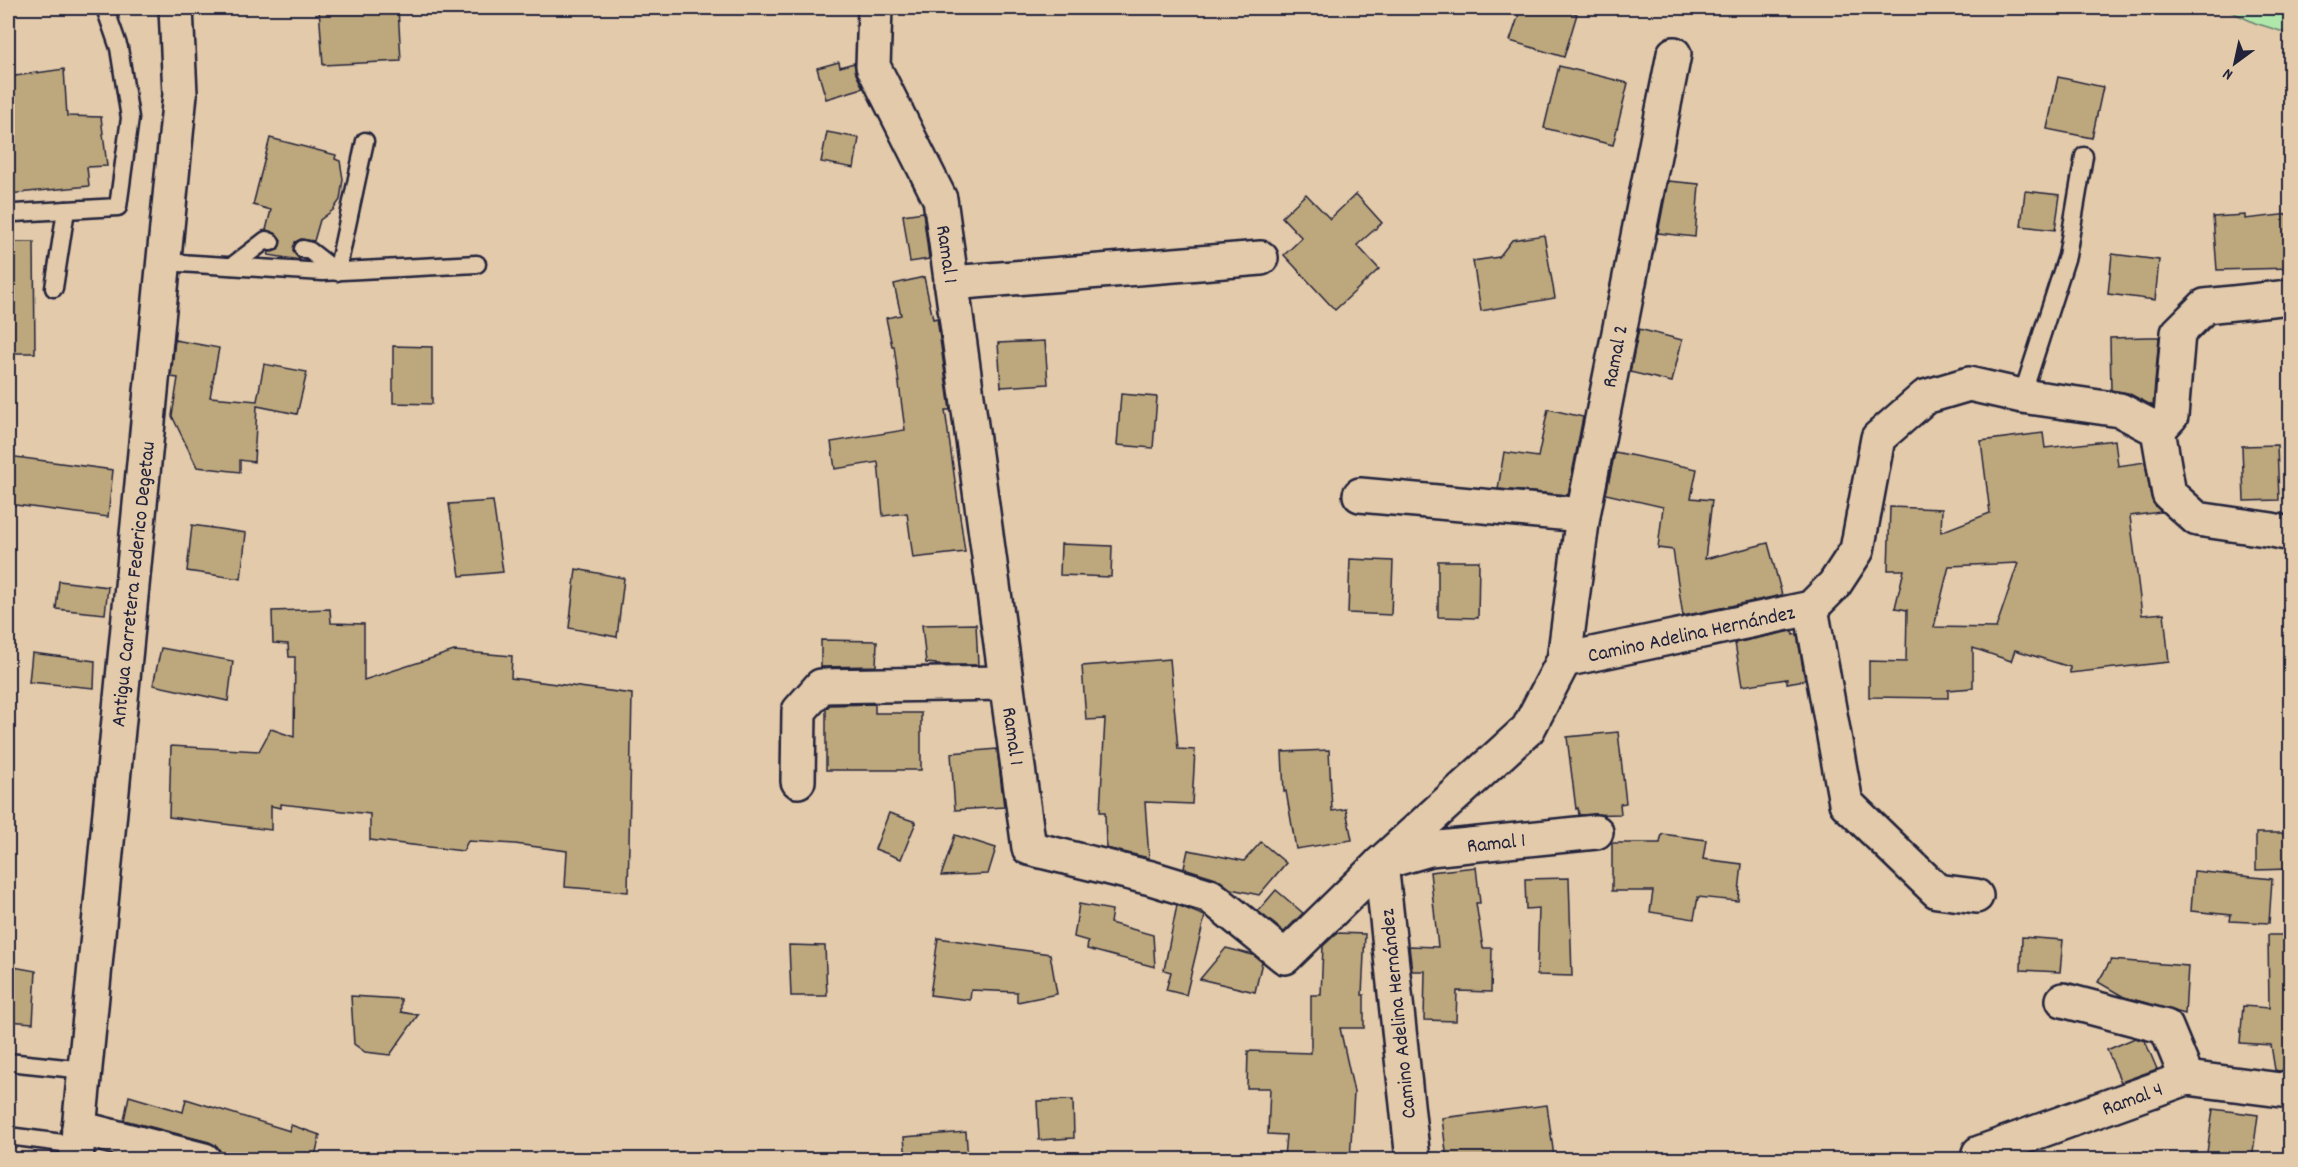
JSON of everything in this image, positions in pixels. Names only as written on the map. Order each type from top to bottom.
[{"type":"street","name":"Antigua Carretera Federico Degetau","points":[[78,1144],[180,94],[176,8]]},
{"type":"street","name":"Ramal 1","points":[[875,8],[873,66],[940,199],[1029,848],[1151,878],[1210,897],[1285,957],[1381,863],[1430,849],[1596,832]]},
{"type":"street","name":"Ramal 2","points":[[1564,660],[1583,515],[1674,54]]},
{"type":"street","points":[[951,283],[1261,258]]},
{"type":"street","points":[[2290,297],[2205,306],[2178,333],[2171,416],[2158,430],[2169,494],[2197,519],[2290,534]]},
{"type":"street","name":"Camino Adelina Hernández","points":[[1413,1160],[1381,863],[1528,729],[1564,660],[1810,608],[1834,585],[1857,550],[1878,438],[1925,396],[1969,384],[2022,396],[2121,410],[2158,430]]},
{"type":"street","points":[[1360,495],[1583,515]]},
{"type":"street","points":[[1810,608],[1846,803],[1937,891],[1976,896]]},
{"type":"street","points":[[798,781],[799,711],[821,686],[1006,683]]},
{"type":"street","points":[[2063,1000],[2166,1026],[2187,1078]]},
{"type":"street","name":"Ramal 4","points":[[1979,1153],[2187,1078],[2281,1090],[2290,1087]]},
{"type":"street","points":[[78,1144],[204,1160]]},
{"type":"lane","points":[[15,213],[118,207],[130,118],[119,48],[105,8]]},
{"type":"lane","points":[[337,272],[364,141]]},
{"type":"lane","points":[[2022,396],[2067,256],[2085,156]]},
{"type":"lane","points":[[54,288],[66,210]]},
{"type":"lane","points":[[232,266],[266,240],[271,242]]},
{"type":"lane","points":[[303,249],[310,251],[337,272]]},
{"type":"lane","points":[[163,262],[337,272],[477,264]]},
{"type":"lane","points":[[8,1062],[85,1070]]},
{"type":"lane","points":[[8,1136],[78,1144]]},
{"type":"green space","points":[[2223,8],[2290,8],[2290,34],[2255,23]]},
{"type":"building","points":[[319,8],[398,8],[401,61],[323,65]]},
{"type":"building","points":[[1521,8],[1557,8],[1577,14],[1564,57],[1510,41]]},
{"type":"building","points":[[839,62],[840,67],[854,63],[856,74],[863,88],[826,99],[817,68]]},
{"type":"building","points":[[1559,66],[1628,83],[1613,145],[1544,128]]},
{"type":"building","points":[[64,69],[67,116],[101,117],[107,166],[87,167],[89,186],[8,194],[8,77]]},
{"type":"building","points":[[2058,77],[2103,87],[2092,138],[2047,129]]},
{"type":"building","points":[[827,132],[859,138],[854,168],[821,162]]},
{"type":"building","points":[[270,138],[336,155],[335,159],[340,161],[343,179],[340,200],[333,210],[320,220],[314,241],[301,239],[295,242],[293,251],[300,260],[268,255],[269,252],[278,250],[281,240],[275,233],[266,230],[271,210],[253,205]]},
{"type":"building","points":[[1668,181],[1699,184],[1695,237],[1658,233]]},
{"type":"building","points":[[2025,191],[2060,195],[2055,230],[2021,226]]},
{"type":"building","points":[[1306,194],[1330,219],[1356,194],[1382,223],[1357,245],[1379,269],[1335,310],[1284,255],[1302,238],[1282,217]]},
{"type":"building","points":[[923,212],[929,259],[910,262],[903,215]]},
{"type":"building","points":[[2290,214],[2290,268],[2217,270],[2213,217],[2245,215],[2245,219]]},
{"type":"building","points":[[1544,235],[1555,298],[1481,311],[1473,261],[1499,257],[1512,240]]},
{"type":"building","points":[[8,242],[34,242],[35,353],[8,353]]},
{"type":"building","points":[[2112,254],[2159,260],[2155,300],[2108,294]]},
{"type":"building","points":[[924,277],[933,319],[937,318],[950,410],[945,410],[965,552],[913,558],[907,513],[883,516],[878,462],[835,469],[831,442],[905,430],[894,346],[892,346],[886,318],[901,315],[894,284]]},
{"type":"building","points":[[1639,329],[1682,340],[1672,382],[1630,372]]},
{"type":"building","points":[[2159,337],[2153,406],[2128,393],[2111,390],[2110,338]]},
{"type":"building","points":[[175,340],[219,348],[210,397],[257,401],[264,364],[307,372],[297,414],[257,406],[254,462],[240,460],[240,472],[197,467],[172,416],[178,378],[171,377]]},
{"type":"building","points":[[1045,341],[1048,384],[1001,387],[998,343]]},
{"type":"building","points":[[393,346],[432,347],[432,404],[393,403]]},
{"type":"building","points":[[1121,394],[1157,397],[1153,448],[1117,445]]},
{"type":"building","points":[[1548,409],[1583,417],[1568,495],[1498,489],[1504,452],[1538,457]]},
{"type":"building","points":[[2043,433],[2045,448],[2115,440],[2118,466],[2145,462],[2151,497],[2161,512],[2130,516],[2142,615],[2164,613],[2169,662],[2070,673],[2070,667],[2015,650],[2011,661],[1973,648],[1973,688],[1948,690],[1948,698],[1869,697],[1869,661],[1906,662],[1907,610],[1895,608],[1904,570],[1888,570],[1890,507],[1942,509],[1941,532],[1990,513],[1981,441]],"holes":[[[2018,563],[1996,628],[1934,627],[1949,566]]]},
{"type":"building","points":[[2277,445],[2279,500],[2244,501],[2242,446]]},
{"type":"building","points":[[1615,452],[1697,469],[1691,498],[1712,500],[1705,559],[1768,543],[1782,595],[1683,616],[1673,550],[1658,548],[1663,507],[1606,494]]},
{"type":"building","points":[[8,456],[113,470],[108,517],[8,504]]},
{"type":"building","points":[[493,501],[503,572],[460,576],[449,504]]},
{"type":"building","points":[[192,525],[246,533],[241,579],[187,571]]},
{"type":"building","points":[[1061,544],[1112,546],[1111,577],[1060,575]]},
{"type":"building","points":[[1350,559],[1393,561],[1391,615],[1348,613]]},
{"type":"building","points":[[1438,561],[1479,561],[1478,618],[1438,617]]},
{"type":"building","points":[[576,569],[624,578],[617,637],[569,628]]},
{"type":"building","points":[[59,581],[108,587],[105,614],[56,609]]},
{"type":"building","points":[[330,609],[331,623],[364,624],[364,680],[454,651],[512,656],[511,678],[632,694],[628,892],[565,887],[567,851],[468,841],[463,851],[370,840],[370,814],[281,804],[281,808],[271,806],[271,830],[169,817],[171,746],[259,751],[271,729],[294,737],[295,657],[289,657],[288,644],[273,643],[272,611]]},
{"type":"building","points":[[976,624],[978,665],[926,663],[922,625]]},
{"type":"building","points":[[1792,631],[1793,635],[1797,634],[1805,680],[1787,683],[1787,679],[1742,686],[1735,643]]},
{"type":"building","points":[[821,640],[877,641],[876,666],[821,667]]},
{"type":"building","points":[[161,648],[233,661],[228,701],[153,685]]},
{"type":"building","points":[[32,653],[95,661],[94,688],[29,682]]},
{"type":"building","points":[[1170,659],[1178,749],[1195,750],[1192,804],[1145,802],[1149,858],[1106,848],[1105,812],[1100,812],[1105,719],[1086,720],[1082,666]]},
{"type":"building","points":[[875,704],[875,713],[921,713],[921,770],[826,770],[826,709],[830,705]]},
{"type":"building","points":[[1618,732],[1626,803],[1620,804],[1621,814],[1579,815],[1578,808],[1576,809],[1567,737]]},
{"type":"building","points":[[997,749],[1004,807],[955,810],[951,753]]},
{"type":"building","points":[[1329,750],[1332,811],[1346,809],[1352,840],[1296,849],[1286,791],[1284,792],[1282,752]]},
{"type":"building","points":[[889,813],[916,822],[901,859],[875,849]]},
{"type":"building","points":[[2256,833],[2290,833],[2290,869],[2256,870]]},
{"type":"building","points":[[1662,834],[1706,840],[1703,859],[1742,864],[1738,901],[1698,897],[1694,919],[1650,912],[1653,891],[1612,891],[1612,843],[1660,843]]},
{"type":"building","points":[[955,835],[996,848],[988,874],[941,876]]},
{"type":"building","points":[[1261,842],[1286,863],[1259,895],[1231,889],[1216,878],[1184,868],[1188,850],[1244,861]]},
{"type":"building","points":[[1476,867],[1480,903],[1476,903],[1483,948],[1492,948],[1491,992],[1457,991],[1456,1021],[1424,1020],[1425,971],[1412,971],[1409,946],[1438,947],[1430,872]]},
{"type":"building","points":[[2194,871],[2272,879],[2269,923],[2230,921],[2231,915],[2191,911]]},
{"type":"building","points":[[1569,878],[1572,976],[1537,975],[1539,908],[1526,909],[1525,879]]},
{"type":"building","points":[[1276,890],[1303,913],[1284,932],[1258,911]]},
{"type":"building","points":[[1079,904],[1112,910],[1110,923],[1153,935],[1155,967],[1087,949],[1088,941],[1074,937]]},
{"type":"building","points":[[1177,905],[1205,916],[1186,995],[1166,990],[1171,972],[1164,970]]},
{"type":"building","points":[[1337,933],[1365,934],[1362,995],[1364,995],[1364,1028],[1340,1028],[1354,1092],[1350,1160],[1284,1157],[1286,1135],[1268,1134],[1270,1088],[1247,1088],[1248,1051],[1311,1053],[1311,995],[1321,995],[1323,946]]},
{"type":"building","points":[[2268,935],[2290,935],[2290,1069],[2279,1071],[2275,1070],[2271,1045],[2240,1043],[2243,1006],[2269,1008]]},
{"type":"building","points":[[2022,937],[2063,940],[2060,972],[2021,970]]},
{"type":"building","points":[[938,938],[1050,954],[1057,994],[1017,1002],[1017,992],[971,990],[970,1000],[930,995]]},
{"type":"building","points":[[789,945],[825,946],[827,996],[791,996]]},
{"type":"building","points":[[1226,948],[1253,955],[1262,962],[1255,992],[1200,979]]},
{"type":"building","points":[[2111,960],[2188,966],[2185,1014],[2124,997],[2098,982]]},
{"type":"building","points":[[8,966],[36,971],[33,1023],[8,1021]]},
{"type":"building","points":[[351,996],[401,999],[401,1012],[418,1015],[390,1055],[365,1052],[354,1044]]},
{"type":"building","points":[[2135,1038],[2145,1041],[2157,1069],[2121,1082],[2107,1050]]},
{"type":"building","points":[[129,1096],[183,1112],[186,1099],[290,1131],[291,1125],[320,1135],[314,1160],[242,1160],[222,1154],[217,1146],[209,1142],[124,1120]]},
{"type":"building","points":[[1073,1100],[1074,1138],[1039,1140],[1037,1101]]},
{"type":"building","points":[[1547,1105],[1554,1157],[1537,1160],[1447,1160],[1442,1118]]},
{"type":"building","points":[[2213,1109],[2258,1115],[2252,1160],[2206,1160]]},
{"type":"building","points":[[966,1132],[968,1160],[906,1160],[904,1137]]}]
